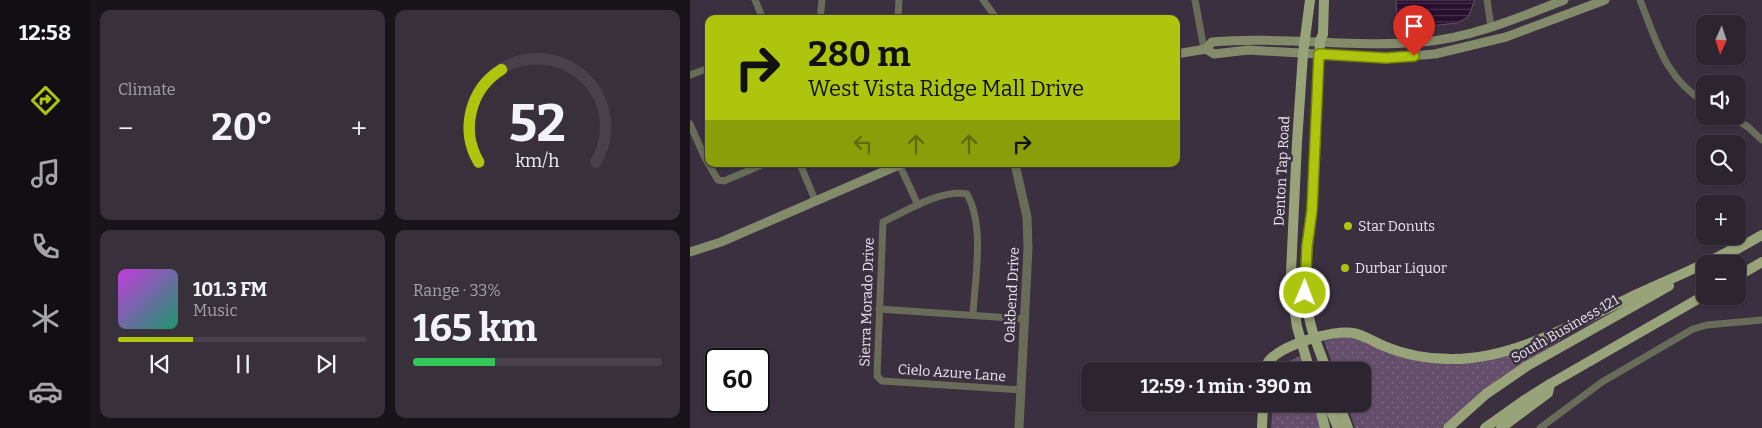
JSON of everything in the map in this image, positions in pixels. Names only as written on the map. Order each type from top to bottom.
[{"type":"main road","name":"Denton Tap Road","points":[[1309,362],[1298,329],[1291,273],[1295,173],[1310,0]]},
{"type":"main road","points":[[1323,362],[1314,339],[1309,317],[1305,293],[1305,276],[1324,0]]},
{"type":"main road","points":[[1180,53],[1205,49],[1212,42],[1231,40],[1423,42],[1491,27],[1564,0]]},
{"type":"main road","points":[[1205,49],[1214,54],[1248,50],[1386,58],[1435,54],[1488,42],[1605,0]]},
{"type":"main road","points":[[1488,42],[1491,27]]},
{"type":"main road","points":[[690,252],[721,242],[893,167]]},
{"type":"main road","points":[[1295,173],[1313,176]]},
{"type":"main road","points":[[1726,255],[1762,235]]},
{"type":"main road","points":[[1281,352],[1302,342],[1333,332],[1344,331],[1355,333],[1406,354],[1431,358],[1466,359],[1504,352],[1522,346],[1729,251],[1735,250]]},
{"type":"main road","points":[[1746,271],[1762,262]]},
{"type":"main road","name":"South Business 121","points":[[1448,428],[1486,394],[1527,366],[1696,271]]},
{"type":"main road","points":[[1485,428],[1523,400],[1696,300]]},
{"type":"main road","points":[[1309,317],[1321,329],[1333,332]]},
{"type":"main road","points":[[1268,362],[1291,342],[1298,329]]},
{"type":"main road","points":[[1501,428],[1548,393],[1550,384]]},
{"type":"main road","points":[[1262,428],[1263,412]]},
{"type":"main road","points":[[1321,412],[1325,428]]},
{"type":"main road","points":[[1331,412],[1338,428]]},
{"type":"main road","points":[[1342,412],[1348,428]]},
{"type":"street","points":[[754,0],[761,15]]},
{"type":"street","points":[[820,15],[822,0]]},
{"type":"street","points":[[898,15],[899,0]]},
{"type":"street","points":[[984,0],[994,15]]},
{"type":"street","points":[[1195,0],[1205,49]]},
{"type":"street","points":[[1487,0],[1491,27]]},
{"type":"street","points":[[1640,0],[1661,54],[1670,70],[1689,92],[1696,96]]},
{"type":"street","points":[[690,75],[705,69]]},
{"type":"street","points":[[690,124],[705,158]]},
{"type":"street","points":[[1745,125],[1762,140]]},
{"type":"street","points":[[710,167],[718,180],[724,181],[757,167]]},
{"type":"street","points":[[801,167],[815,200]]},
{"type":"street","points":[[901,167],[918,205],[957,192],[967,194],[972,202],[977,233],[973,314]]},
{"type":"street","name":"Oakbend Drive","points":[[1016,167],[1027,216],[1028,248],[1019,428]]},
{"type":"street","name":"Sierra Morado Drive","points":[[882,381],[877,376],[883,222],[918,205]]},
{"type":"street","points":[[880,309],[1025,319]]},
{"type":"street","points":[[1540,428],[1602,382],[1693,329],[1707,325],[1762,320]]},
{"type":"street","name":"Cielo Azure Lane","points":[[882,381],[1021,390]]},
{"type":"shaded area","points":[[1396,0],[1474,0],[1474,2],[1468,17],[1457,23],[1410,28],[1402,26],[1397,21]]},
{"type":"shaded area","points":[[1632,301],[1572,333],[1497,380],[1441,428],[1355,428],[1350,412],[1371,412],[1371,362],[1332,362],[1324,341],[1351,335],[1382,348],[1469,361]]},
{"type":"shaded area","points":[[1300,356],[1303,362],[1288,362]]},
{"type":"shaded area","points":[[1272,412],[1316,412],[1321,428],[1271,428]]},
{"type":"place","name":"Star Donuts","points":[[1348,226]]},
{"type":"place","name":"Durbar Liquor","points":[[1345,268]]},
{"type":"route","points":[[1305,293],[1307,246],[1312,210],[1319,54],[1386,58],[1414,56]]}]
